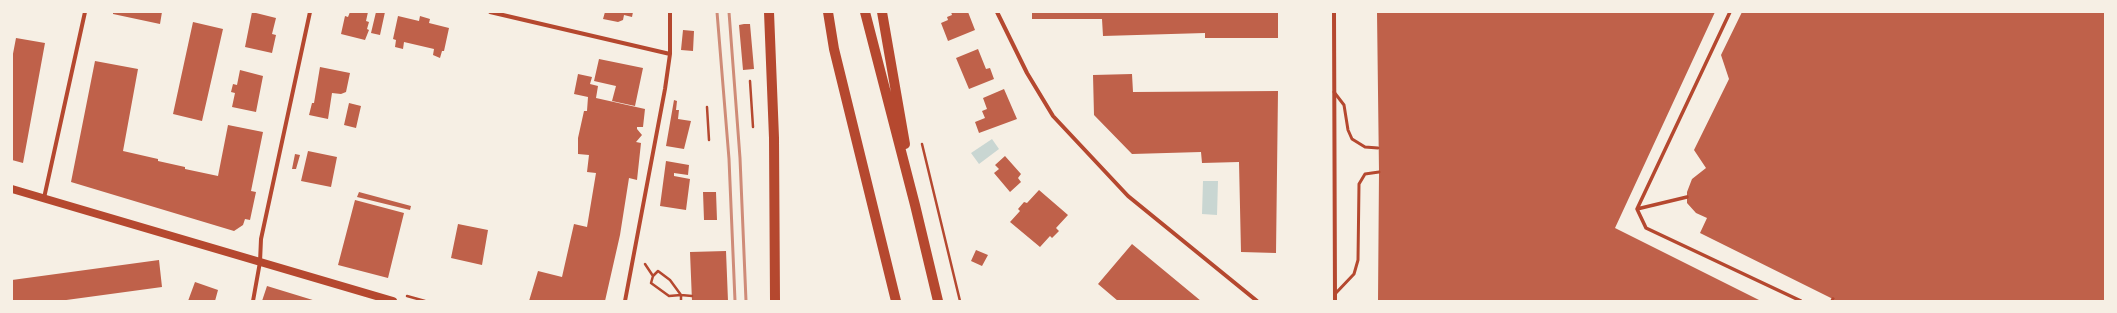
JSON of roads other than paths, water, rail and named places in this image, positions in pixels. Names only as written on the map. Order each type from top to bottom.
[{"type":"main road","points":[[769,12],[774,138],[776,301]]},
{"type":"main road","points":[[828,12],[834,49],[896,301]]},
{"type":"main road","points":[[865,12],[915,205],[938,301]]},
{"type":"main road","points":[[882,12],[915,205]]},
{"type":"main road","points":[[12,189],[393,301]]},
{"type":"street","points":[[44,198],[85,12]]},
{"type":"street","points":[[253,301],[260,262],[261,239],[310,12]]},
{"type":"street","points":[[490,12],[670,54]]},
{"type":"street","points":[[625,301],[670,54],[670,12]]},
{"type":"street","points":[[997,12],[1027,73],[1052,116],[1128,196],[1257,301]]},
{"type":"street","points":[[1334,12],[1335,301]]},
{"type":"street","points":[[1637,209],[1730,12]]},
{"type":"street","points":[[1637,209],[1687,198]]},
{"type":"street","points":[[1637,209],[1646,228],[1801,301]]},
{"type":"lane","points":[[1334,92],[1344,105],[1348,130],[1352,139],[1365,147],[1378,148]]},
{"type":"lane","points":[[1335,294],[1354,274],[1358,260],[1359,184],[1361,178],[1365,174],[1379,172]]},
{"type":"railway","points":[[717,12],[729,159],[735,301]]},
{"type":"railway","points":[[729,12],[740,158],[746,301]]}]
